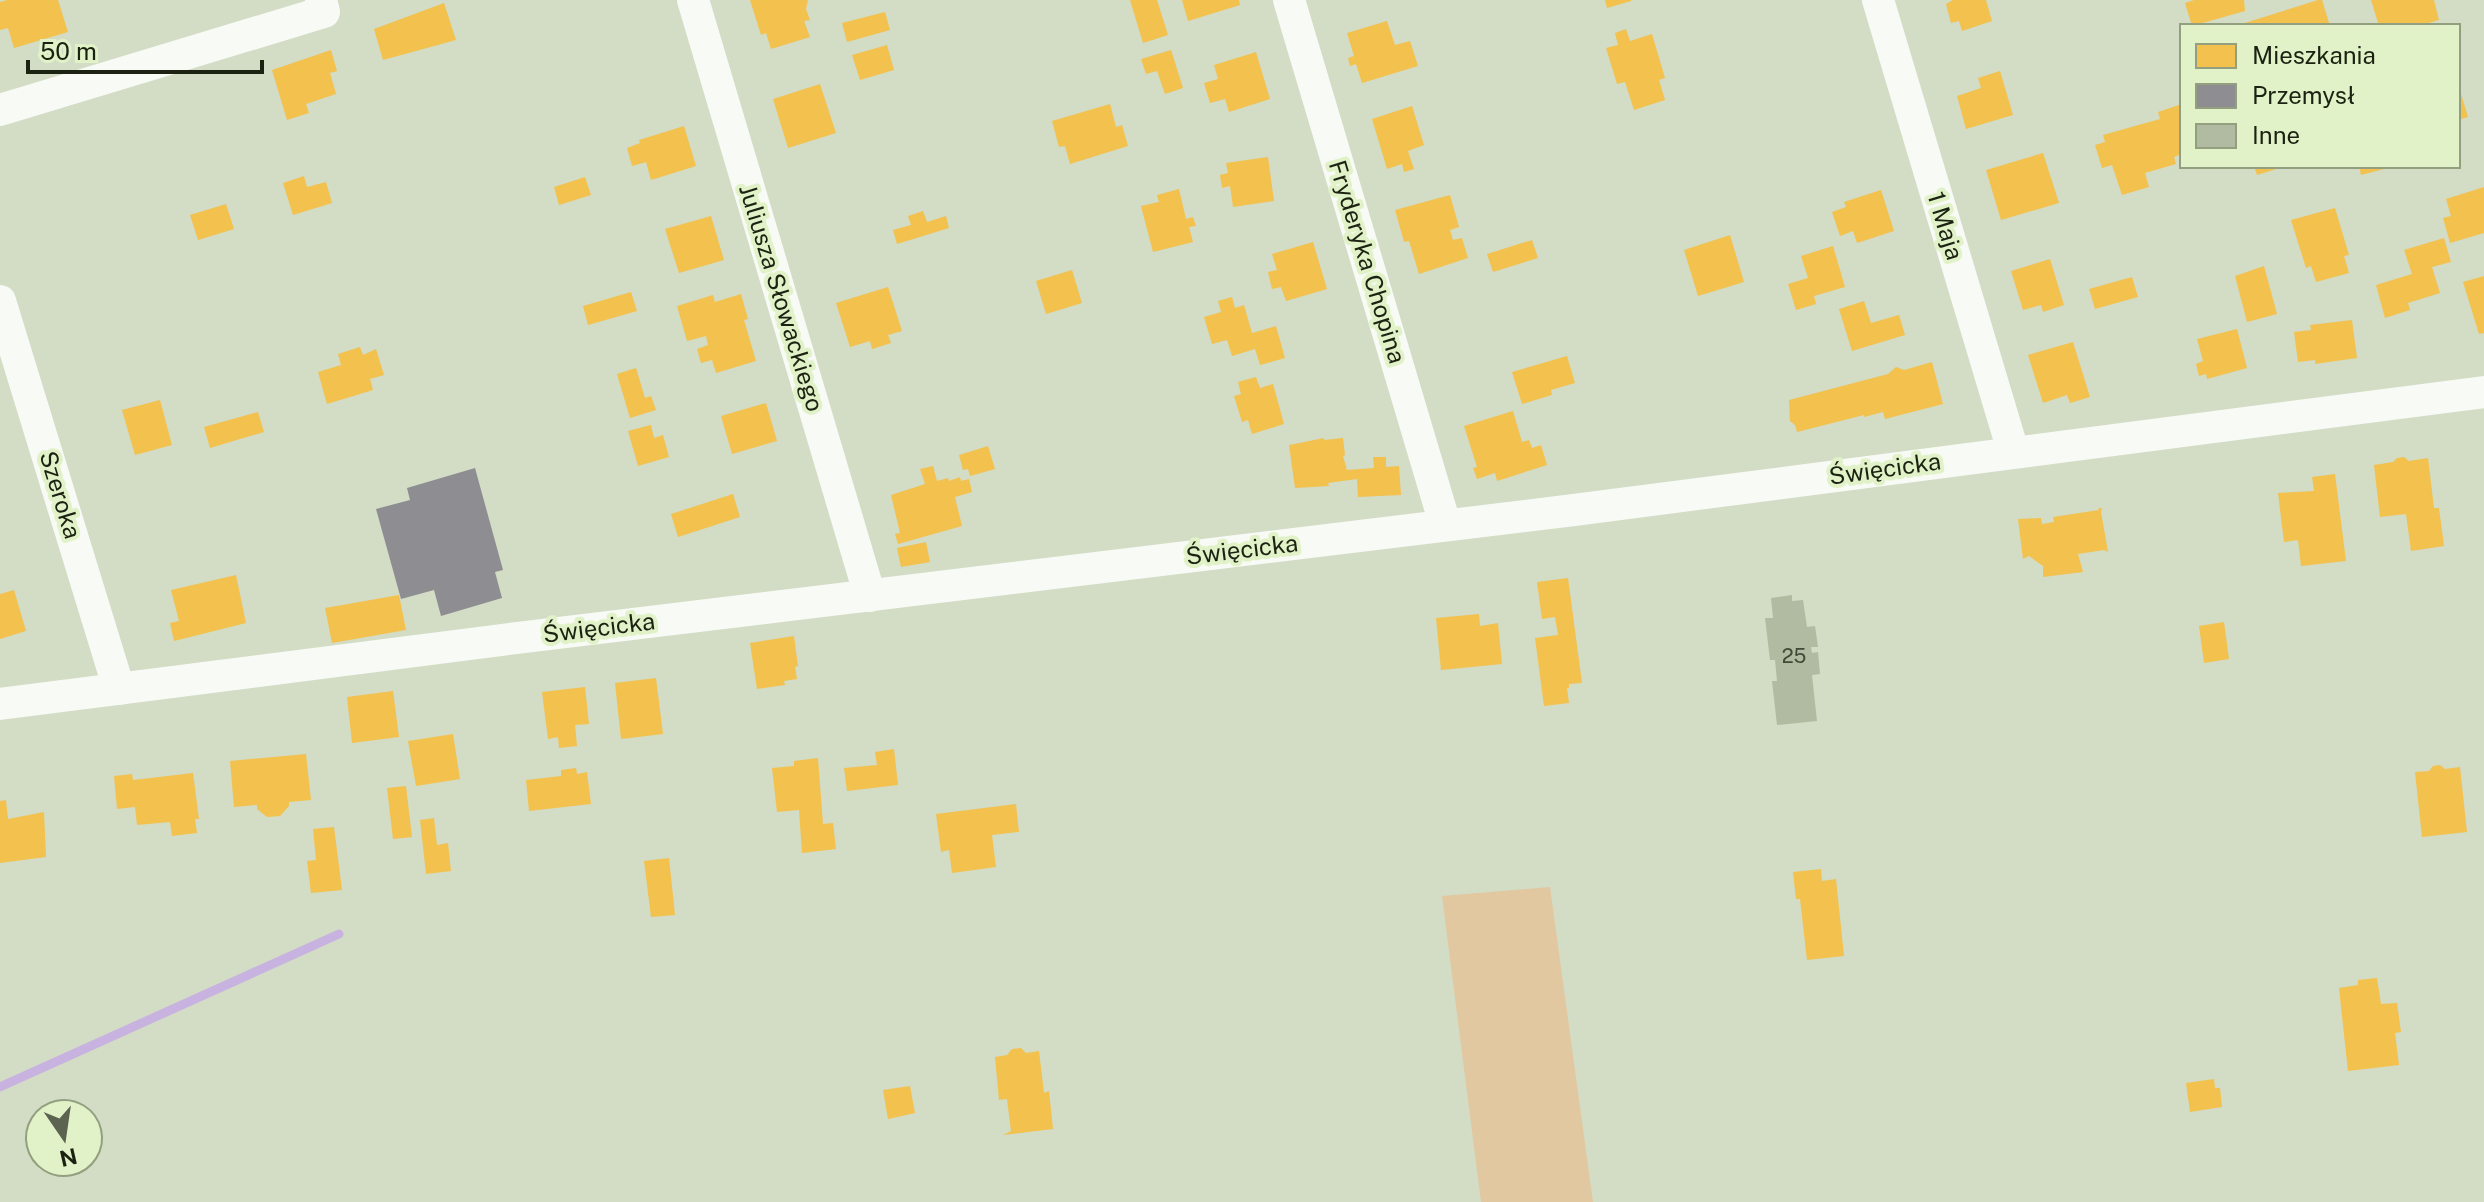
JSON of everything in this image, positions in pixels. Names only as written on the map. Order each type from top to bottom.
[{"type":"street","points":[[0,110],[324,12],[321,0]]},
{"type":"street","name":"Juliusza Słowackiego","points":[[693,0],[870,596]]},
{"type":"street","name":"Fryderyka Chopina","points":[[1289,0],[1445,524]]},
{"type":"street","name":"1 Maja","points":[[1878,0],[2013,451]]},
{"type":"street","name":"Szeroka","points":[[0,301],[119,689]]},
{"type":"street","name":"Święcicka","points":[[0,704],[1574,510],[2484,392]]},
{"type":"shaded area","points":[[1550,887],[1593,1202],[1481,1202],[1442,896]]},
{"type":"building: Mieszkania","points":[[58,0],[68,32],[14,48],[8,28],[0,30],[0,2]]},
{"type":"building: Mieszkania","points":[[750,0],[808,0],[806,9],[810,20],[804,21],[810,37],[771,49],[766,33],[761,35]]},
{"type":"building: Mieszkania","points":[[1130,0],[1157,0],[1168,35],[1143,43]]},
{"type":"building: Mieszkania","points":[[1182,0],[1239,0],[1240,5],[1188,21]]},
{"type":"building: Mieszkania","points":[[1605,0],[1631,0],[1631,1],[1607,8]]},
{"type":"building: Mieszkania","points":[[1953,0],[1986,0],[1992,21],[1962,31],[1959,21],[1951,23],[1946,4]]},
{"type":"building: Mieszkania","points":[[2194,0],[2244,0],[2245,11],[2191,24],[2185,3]]},
{"type":"building: Mieszkania","points":[[2322,0],[2329,24],[2241,24]]},
{"type":"building: Mieszkania","points":[[2371,0],[2434,0],[2439,20],[2425,24],[2378,24]]},
{"type":"building: Mieszkania","points":[[444,3],[456,40],[383,60],[374,29]]},
{"type":"building: Mieszkania","points":[[885,12],[890,30],[847,42],[842,23]]},
{"type":"building: Mieszkania","points":[[1387,21],[1395,45],[1410,41],[1418,66],[1362,83],[1356,64],[1350,66],[1348,58],[1354,56],[1347,33]]},
{"type":"building: Mieszkania","points":[[1626,29],[1630,41],[1652,34],[1665,78],[1659,80],[1665,100],[1634,110],[1625,82],[1617,84],[1606,48],[1618,45],[1615,33]]},
{"type":"building: Mieszkania","points":[[887,45],[894,70],[860,80],[852,55]]},
{"type":"building: Mieszkania","points":[[331,50],[337,71],[330,73],[336,94],[306,104],[309,113],[287,120],[272,70]]},
{"type":"building: Mieszkania","points":[[1171,50],[1183,88],[1165,94],[1157,71],[1146,74],[1141,59]]},
{"type":"building: Mieszkania","points":[[1256,52],[1270,99],[1229,112],[1225,99],[1210,103],[1204,83],[1218,79],[1214,65]]},
{"type":"building: Mieszkania","points":[[2000,71],[2013,115],[1966,129],[1957,96],[1981,88],[1978,78]]},
{"type":"building: Mieszkania","points":[[820,84],[836,133],[788,148],[773,99]]},
{"type":"building: Mieszkania","points":[[2460,91],[2468,117],[2460,119]]},
{"type":"building: Mieszkania","points":[[1110,104],[1116,127],[1122,125],[1128,146],[1070,164],[1065,146],[1059,147],[1052,121]]},
{"type":"building: Mieszkania","points":[[2180,105],[2180,155],[2174,157],[2176,164],[2145,173],[2149,187],[2122,195],[2112,165],[2102,168],[2095,145],[2105,142],[2103,135],[2160,119],[2158,112]]},
{"type":"building: Mieszkania","points":[[1412,106],[1424,145],[1408,151],[1414,169],[1404,172],[1402,164],[1387,169],[1372,119]]},
{"type":"building: Mieszkania","points":[[684,126],[696,166],[651,180],[646,162],[632,166],[627,148],[640,143],[639,140]]},
{"type":"building: Mieszkania","points":[[2043,153],[2059,203],[2001,220],[1986,170]]},
{"type":"building: Mieszkania","points":[[1268,157],[1274,201],[1233,207],[1230,186],[1222,188],[1220,175],[1228,173],[1226,163]]},
{"type":"building: Mieszkania","points":[[2255,168],[2280,168],[2257,175]]},
{"type":"building: Mieszkania","points":[[2359,168],[2384,169],[2361,175]]},
{"type":"building: Mieszkania","points":[[304,176],[307,187],[326,182],[332,203],[293,215],[283,183]]},
{"type":"building: Mieszkania","points":[[585,177],[591,195],[559,205],[554,187]]},
{"type":"building: Mieszkania","points":[[2484,187],[2484,233],[2450,243],[2443,218],[2451,216],[2446,199]]},
{"type":"building: Mieszkania","points":[[1179,189],[1186,219],[1193,217],[1196,226],[1189,227],[1193,242],[1153,252],[1141,206],[1159,202],[1157,195]]},
{"type":"building: Mieszkania","points":[[1881,190],[1894,231],[1857,243],[1853,231],[1840,236],[1832,212],[1846,207],[1844,202]]},
{"type":"building: Mieszkania","points":[[1450,195],[1459,227],[1450,230],[1453,240],[1462,238],[1468,258],[1419,274],[1409,241],[1404,242],[1395,210]]},
{"type":"building: Mieszkania","points":[[226,204],[234,229],[198,240],[190,215]]},
{"type":"building: Mieszkania","points":[[2335,208],[2349,255],[2344,256],[2349,273],[2316,282],[2311,266],[2306,268],[2291,220]]},
{"type":"building: Mieszkania","points":[[923,211],[927,222],[946,216],[949,228],[897,244],[893,230],[911,225],[908,216]]},
{"type":"building: Mieszkania","points":[[711,216],[724,260],[679,273],[665,229]]},
{"type":"building: Mieszkania","points":[[1730,235],[1744,282],[1698,296],[1684,250]]},
{"type":"building: Mieszkania","points":[[2444,238],[2451,262],[2432,267],[2440,293],[2408,303],[2410,310],[2385,318],[2376,285],[2412,274],[2404,250]]},
{"type":"building: Mieszkania","points":[[1532,240],[1538,258],[1493,272],[1487,254]]},
{"type":"building: Mieszkania","points":[[1313,242],[1327,289],[1286,301],[1281,287],[1272,289],[1268,272],[1277,270],[1272,254]]},
{"type":"building: Mieszkania","points":[[1833,246],[1845,287],[1814,296],[1816,304],[1796,310],[1788,284],[1808,278],[1801,256]]},
{"type":"building: Mieszkania","points":[[2050,259],[2064,305],[2043,312],[2041,305],[2023,310],[2011,271]]},
{"type":"building: Mieszkania","points":[[2264,266],[2277,314],[2247,322],[2235,276]]},
{"type":"building: Mieszkania","points":[[1072,270],[1082,303],[1046,314],[1036,281]]},
{"type":"building: Mieszkania","points":[[2484,276],[2484,333],[2479,334],[2463,282]]},
{"type":"building: Mieszkania","points":[[2132,277],[2138,297],[2095,309],[2089,289]]},
{"type":"building: Mieszkania","points":[[888,287],[902,331],[888,335],[891,343],[872,349],[870,341],[850,347],[836,303]]},
{"type":"building: Mieszkania","points":[[631,292],[637,311],[588,325],[583,306]]},
{"type":"building: Mieszkania","points":[[741,294],[748,319],[744,320],[756,361],[716,373],[712,360],[701,363],[697,349],[708,345],[706,336],[687,341],[677,306],[713,295],[715,302]]},
{"type":"building: Mieszkania","points":[[1232,297],[1235,308],[1244,305],[1252,333],[1276,326],[1285,358],[1260,365],[1255,349],[1232,356],[1227,340],[1212,344],[1204,317],[1221,312],[1218,301]]},
{"type":"building: Mieszkania","points":[[1864,301],[1871,323],[1899,315],[1905,335],[1852,351],[1839,309]]},
{"type":"building: Mieszkania","points":[[2352,320],[2357,358],[2315,364],[2315,360],[2298,362],[2294,332],[2311,330],[2310,325]]},
{"type":"building: Mieszkania","points":[[2237,329],[2247,368],[2207,379],[2206,374],[2199,376],[2196,364],[2203,361],[2197,339]]},
{"type":"building: Mieszkania","points":[[2073,342],[2090,397],[2070,403],[2067,395],[2043,403],[2028,355]]},
{"type":"building: Mieszkania","points":[[360,347],[363,355],[376,349],[384,375],[370,379],[373,390],[327,404],[318,372],[341,365],[338,354]]},
{"type":"building: Mieszkania","points":[[1567,356],[1575,383],[1551,390],[1552,395],[1522,404],[1512,372]]},
{"type":"building: Mieszkania","points":[[1932,362],[1943,404],[1885,419],[1883,412],[1864,415],[1797,432],[1790,421],[1789,400],[1888,374],[1896,367],[1904,370]]},
{"type":"building: Mieszkania","points":[[636,368],[645,398],[651,396],[656,410],[630,418],[617,374]]},
{"type":"building: Mieszkania","points":[[1256,377],[1260,388],[1273,384],[1284,424],[1252,434],[1248,420],[1242,422],[1234,396],[1241,394],[1238,382]]},
{"type":"building: Mieszkania","points":[[160,400],[172,445],[135,455],[122,410]]},
{"type":"building: Mieszkania","points":[[766,403],[777,441],[732,454],[721,416]]},
{"type":"building: Mieszkania","points":[[1513,411],[1522,442],[1529,440],[1532,448],[1541,445],[1547,465],[1497,481],[1495,473],[1477,479],[1473,468],[1477,467],[1464,426]]},
{"type":"building: Mieszkania","points":[[258,412],[264,432],[210,448],[204,427]]},
{"type":"building: Mieszkania","points":[[651,425],[654,438],[663,435],[669,457],[638,466],[628,431]]},
{"type":"building: Mieszkania","points":[[1324,438],[1343,438],[1347,470],[1374,468],[1373,457],[1386,457],[1386,467],[1399,466],[1401,495],[1358,497],[1357,479],[1328,483],[1329,486],[1295,488],[1289,445]]},
{"type":"building: Mieszkania","points":[[988,446],[995,469],[970,476],[968,469],[963,470],[959,455]]},
{"type":"building: Mieszkania","points":[[2404,457],[2409,461],[2428,458],[2434,508],[2439,508],[2444,546],[2411,551],[2406,514],[2380,517],[2374,465]]},
{"type":"building: Mieszkania","points":[[933,466],[937,481],[960,477],[961,481],[969,479],[972,492],[955,497],[962,526],[898,544],[895,534],[900,533],[891,495],[925,484],[920,469]]},
{"type":"building: Mieszkania","points":[[2335,474],[2346,561],[2301,566],[2298,540],[2284,542],[2278,493],[2314,491],[2312,477]]},
{"type":"building: Mieszkania","points":[[733,494],[740,517],[678,537],[671,514]]},
{"type":"building: Mieszkania","points":[[2102,508],[2108,552],[2078,554],[2083,572],[2043,577],[2043,566],[2029,556],[2023,559],[2018,519],[2041,518],[2042,524],[2054,522],[2053,517]]},
{"type":"building: Mieszkania","points":[[926,542],[930,562],[901,567],[897,548]]},
{"type":"building: Mieszkania","points":[[236,575],[246,623],[174,641],[170,623],[179,621],[171,590]]},
{"type":"building: Mieszkania","points":[[1568,578],[1582,683],[1569,684],[1569,703],[1544,706],[1535,638],[1558,635],[1555,617],[1542,619],[1537,582]]},
{"type":"building: Mieszkania","points":[[14,590],[26,631],[0,639],[0,594]]},
{"type":"building: Mieszkania","points":[[399,595],[406,630],[332,643],[325,608]]},
{"type":"building: Mieszkania","points":[[1479,614],[1480,626],[1498,623],[1502,664],[1441,670],[1436,618]]},
{"type":"building: Mieszkania","points":[[2224,622],[2229,659],[2204,663],[2199,626]]},
{"type":"building: Mieszkania","points":[[794,636],[797,679],[784,681],[785,685],[757,689],[750,643]]},
{"type":"building: Mieszkania","points":[[656,678],[663,734],[621,739],[615,683]]},
{"type":"building: Mieszkania","points":[[585,687],[589,724],[575,725],[577,746],[559,748],[558,737],[548,739],[542,692]]},
{"type":"building: Mieszkania","points":[[393,691],[399,737],[352,743],[347,697]]},
{"type":"building: Mieszkania","points":[[453,734],[460,779],[416,786],[408,741]]},
{"type":"building: Mieszkania","points":[[894,749],[898,785],[847,791],[844,768],[877,765],[875,752]]},
{"type":"building: Mieszkania","points":[[306,754],[311,800],[289,802],[280,816],[267,817],[257,809],[257,805],[234,807],[230,761]]},
{"type":"building: Mieszkania","points":[[818,758],[823,824],[833,823],[836,849],[802,853],[799,810],[777,812],[772,768],[794,766],[794,761]]},
{"type":"building: Mieszkania","points":[[2440,765],[2445,769],[2460,767],[2467,832],[2422,837],[2415,772],[2429,771],[2433,766]]},
{"type":"building: Mieszkania","points":[[576,768],[577,774],[587,772],[591,804],[529,811],[526,780],[561,776],[561,770]]},
{"type":"building: Mieszkania","points":[[193,773],[199,819],[195,819],[197,833],[172,836],[170,822],[137,825],[135,807],[117,809],[114,776],[132,774],[133,780]]},
{"type":"building: Mieszkania","points":[[406,786],[412,837],[393,839],[387,788]]},
{"type":"building: Mieszkania","points":[[6,800],[8,819],[44,812],[46,857],[0,863],[0,801]]},
{"type":"building: Mieszkania","points":[[1016,804],[1019,832],[992,835],[996,867],[952,873],[949,850],[941,852],[936,814]]},
{"type":"building: Mieszkania","points":[[434,818],[437,845],[448,843],[451,871],[426,874],[420,820]]},
{"type":"building: Mieszkania","points":[[334,827],[342,890],[311,893],[307,861],[316,860],[313,829]]},
{"type":"building: Mieszkania","points":[[669,858],[675,915],[651,917],[644,861]]},
{"type":"building: Mieszkania","points":[[1821,869],[1822,881],[1836,879],[1844,956],[1807,960],[1800,899],[1796,899],[1793,872]]},
{"type":"building: Mieszkania","points":[[2377,978],[2381,1004],[2397,1003],[2401,1032],[2395,1033],[2399,1065],[2348,1071],[2339,988],[2358,985],[2358,980]]},
{"type":"building: Mieszkania","points":[[1021,1048],[1026,1053],[1039,1051],[1044,1093],[1049,1091],[1053,1129],[1003,1135],[1011,1131],[1007,1099],[999,1100],[995,1057]]},
{"type":"building: Mieszkania","points":[[2214,1079],[2215,1088],[2220,1088],[2222,1107],[2190,1112],[2186,1083]]},
{"type":"building: Mieszkania","points":[[910,1086],[915,1113],[888,1119],[883,1090]]},
{"type":"building: Przemysł","points":[[475,468],[503,570],[495,572],[502,598],[441,616],[434,590],[401,599],[376,509],[410,500],[407,488]]},
{"type":"building: Inne","points":[[1792,595],[1792,601],[1803,600],[1807,627],[1815,626],[1818,647],[1811,647],[1812,653],[1818,652],[1820,674],[1812,675],[1817,721],[1777,725],[1772,681],[1777,681],[1775,660],[1770,660],[1765,618],[1773,618],[1771,598]]},
{"type":"waterway","points":[[0,1087],[339,934]]}]
